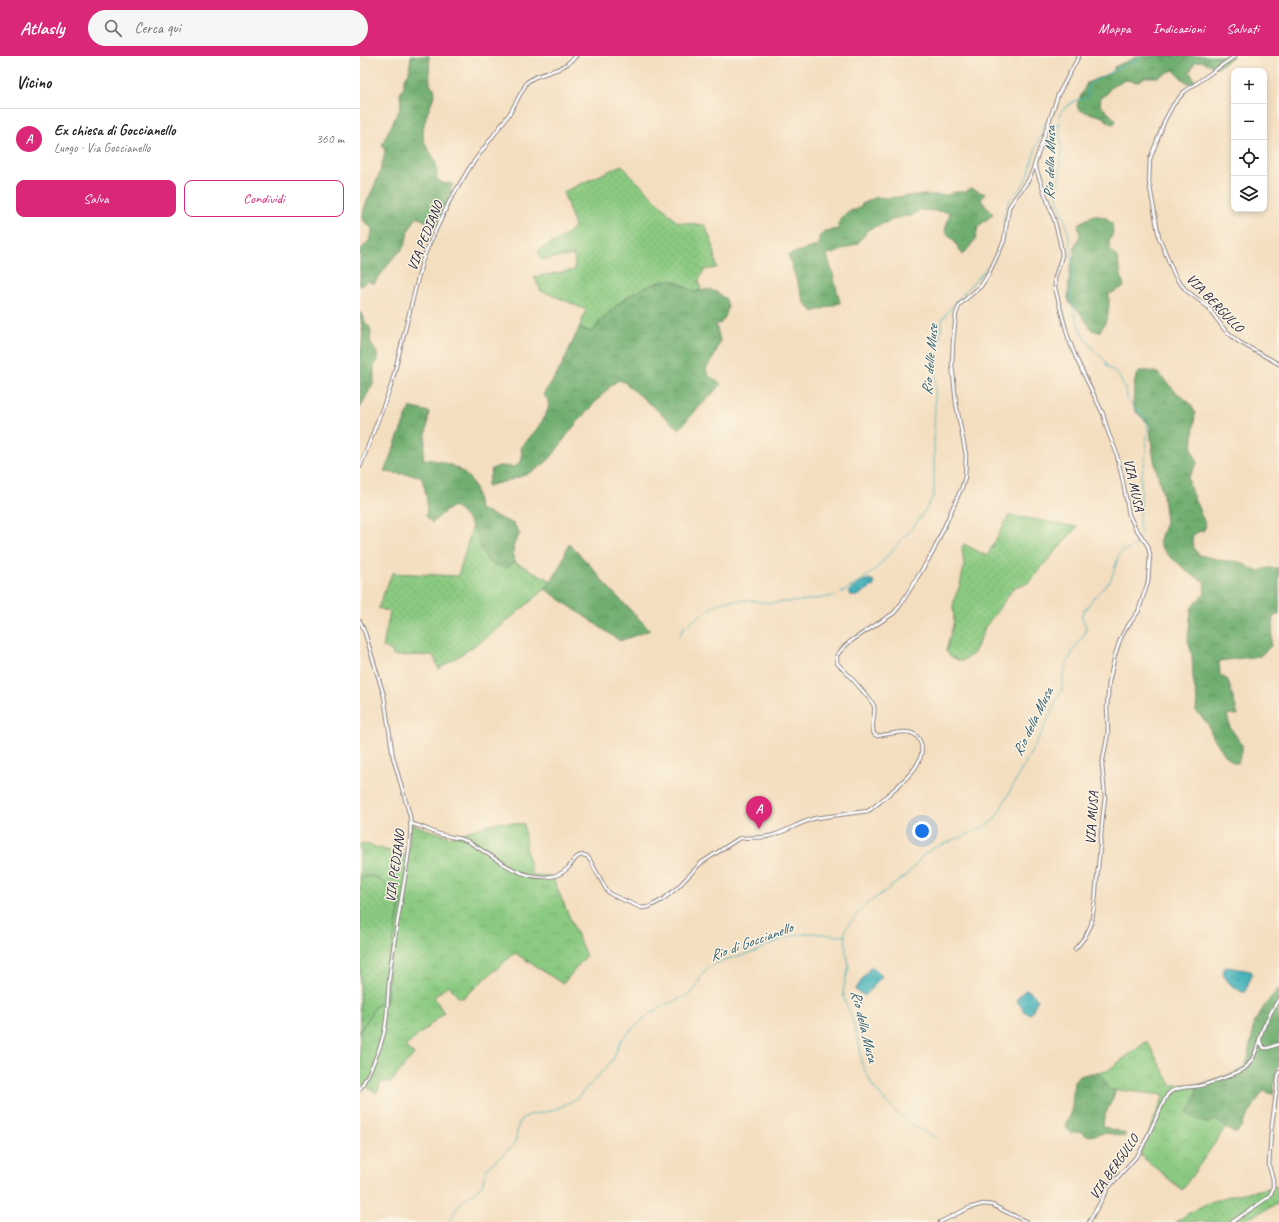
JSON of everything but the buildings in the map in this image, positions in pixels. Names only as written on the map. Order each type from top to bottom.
[{"type":"street","name":"VIA PEDIANO","points":[[360,467],[391,386],[422,262],[449,202],[470,167],[510,114],[527,82],[535,77],[558,69],[567,64],[576,56]]},
{"type":"street","points":[[411,824],[418,825],[441,835],[457,837],[469,842],[495,860],[507,866],[538,876],[546,877],[559,874],[569,867],[576,857],[583,854],[590,860],[607,891],[642,908],[646,908],[654,905],[677,888],[701,862],[738,839],[743,837],[768,837],[788,830],[808,820],[868,811],[911,773],[921,757],[922,750],[917,737],[913,734],[907,733],[877,736],[874,734],[872,726],[875,712],[873,703],[837,663],[837,655],[851,641],[894,613],[901,604],[933,552],[962,488],[965,476],[966,456],[956,404],[952,364],[952,347],[956,314],[960,304],[976,290],[988,275],[1004,241],[1009,207],[1028,181],[1035,165],[1058,95],[1079,56]]},
{"type":"street","name":"VIA BERGULLO","points":[[1235,56],[1184,92],[1173,105],[1165,120],[1150,159],[1149,182],[1158,233],[1178,281],[1187,291],[1208,307],[1224,329],[1239,342],[1279,364]]},
{"type":"street","name":"VIA MUSA","points":[[1035,165],[1054,219],[1060,242],[1062,255],[1055,278],[1055,288],[1068,337],[1076,358],[1103,414],[1117,456],[1129,515],[1148,546],[1150,555],[1148,582],[1138,612],[1125,630],[1120,640],[1109,682],[1107,707],[1108,733],[1102,765],[1105,797],[1102,814],[1096,901],[1091,925],[1085,937],[1075,949]]},
{"type":"street","name":"VIA PEDIANO","points":[[360,621],[366,633],[384,696],[393,757],[411,824],[409,852],[388,982],[387,1012],[384,1033],[381,1045],[367,1078],[360,1089]]},
{"type":"street","name":"VIA BERGULLO","points":[[1089,1222],[1109,1187],[1140,1152],[1167,1095],[1177,1089],[1200,1085],[1225,1077],[1245,1068],[1252,1059],[1263,1027],[1279,999]]},
{"type":"street","points":[[1260,1038],[1260,1042],[1264,1048],[1279,1044]]},
{"type":"street","points":[[1232,1222],[1269,1197],[1273,1189],[1269,1166],[1271,1132],[1279,1072]]},
{"type":"street","points":[[940,1222],[969,1208],[983,1204],[992,1205],[1027,1222]]},
{"type":"green space","points":[[411,56],[429,56],[430,84],[435,89],[424,124],[423,136],[435,161],[437,168],[437,179],[443,183],[453,184],[450,190],[454,193],[437,227],[417,217],[408,231],[406,242],[402,250],[393,258],[374,284],[368,281],[360,286],[360,250],[369,241],[372,229],[363,220],[364,210],[382,163],[385,151],[382,145],[401,106],[400,94],[404,86],[404,80],[409,72]]},
{"type":"green space","points":[[1139,56],[1234,56],[1217,68],[1202,61],[1195,62],[1190,72],[1195,81],[1192,84],[1183,80],[1173,70],[1157,77],[1145,77],[1138,82],[1125,80],[1111,87],[1106,95],[1101,97],[1100,105],[1116,120],[1115,123],[1111,124],[1103,117],[1082,111],[1078,108],[1077,104],[1087,83],[1114,71],[1114,67]]},
{"type":"green space","points":[[622,165],[677,222],[705,225],[713,245],[717,268],[704,270],[699,281],[701,291],[695,292],[667,280],[643,288],[602,318],[592,332],[579,328],[586,310],[541,291],[534,277],[575,270],[574,255],[541,260],[538,251],[564,236],[575,226],[563,192]]},
{"type":"green space","points":[[971,188],[985,194],[981,200],[993,214],[978,227],[975,240],[963,255],[945,231],[950,212],[920,210],[911,216],[900,217],[869,229],[858,243],[833,254],[829,253],[827,256],[840,303],[813,312],[804,302],[788,255],[819,245],[819,237],[825,231],[838,229],[840,218],[852,210],[856,210],[862,204],[877,197],[888,198],[916,195],[947,195],[954,192],[965,192]]},
{"type":"green space","points":[[1094,215],[1107,218],[1112,223],[1113,233],[1109,242],[1110,250],[1117,257],[1124,287],[1109,294],[1107,319],[1099,332],[1092,330],[1078,310],[1070,304],[1068,298],[1070,267],[1074,257],[1075,245],[1080,236],[1078,224]]},
{"type":"green space","points":[[667,280],[675,281],[695,292],[708,289],[716,292],[726,299],[728,308],[725,317],[721,323],[716,325],[720,340],[715,355],[706,369],[708,375],[721,384],[679,429],[624,382],[619,380],[614,383],[586,412],[544,464],[532,472],[487,486],[492,469],[499,466],[515,467],[522,460],[521,446],[536,429],[548,409],[548,400],[543,395],[560,369],[579,328],[592,332],[616,306],[625,299],[655,283]]},
{"type":"green space","points":[[360,312],[366,324],[370,327],[370,342],[378,355],[374,366],[374,382],[360,408],[360,355],[363,336]]},
{"type":"green space","points":[[1140,371],[1158,373],[1175,391],[1191,404],[1195,413],[1192,451],[1198,462],[1188,478],[1191,491],[1206,526],[1203,531],[1193,535],[1192,541],[1194,549],[1199,555],[1242,563],[1258,571],[1268,568],[1279,568],[1279,615],[1274,615],[1271,646],[1260,656],[1219,661],[1220,675],[1228,680],[1238,715],[1227,714],[1230,727],[1242,745],[1242,751],[1238,763],[1234,763],[1225,755],[1213,737],[1208,724],[1196,711],[1197,699],[1193,679],[1192,655],[1188,640],[1191,609],[1205,594],[1204,581],[1187,572],[1170,557],[1162,548],[1159,541],[1166,523],[1163,495],[1154,460],[1150,425],[1136,412],[1133,406],[1134,385],[1136,377]]},
{"type":"green space","points":[[410,407],[429,412],[423,459],[444,462],[462,472],[474,485],[479,509],[514,524],[520,534],[513,547],[515,562],[506,568],[488,562],[469,521],[453,506],[432,523],[426,516],[427,501],[421,476],[384,472]]},
{"type":"green space","points":[[1009,515],[1077,527],[1028,583],[1014,587],[985,627],[973,654],[962,661],[951,656],[946,651],[954,621],[953,606],[964,567],[962,547],[964,544],[987,556]]},
{"type":"green space","points":[[473,524],[506,568],[515,562],[552,581],[543,591],[489,636],[439,669],[433,655],[393,656],[392,651],[383,647],[390,612],[378,608],[392,573],[458,576]]},
{"type":"green space","points":[[569,544],[650,630],[620,641],[545,589],[556,573]]},
{"type":"green space","points":[[497,822],[524,824],[527,853],[532,875],[552,876],[586,956],[563,984],[515,953],[463,998],[458,997],[449,985],[434,997],[444,1013],[405,1047],[414,1054],[391,1082],[381,1082],[377,1093],[360,1083],[360,1032],[376,1005],[387,1002],[390,964],[401,900],[383,882],[373,876],[360,877],[360,844],[361,843],[408,856],[411,824],[451,837]]},
{"type":"green space","points":[[364,876],[376,878],[381,881],[401,900],[390,964],[387,1003],[376,1005],[360,1032],[360,877]]},
{"type":"green space","points":[[1279,988],[1279,1066],[1277,1069],[1273,1094],[1263,1091],[1237,1133],[1234,1133],[1216,1122],[1209,1128],[1187,1114],[1196,1096],[1197,1085],[1233,1074],[1242,1069],[1248,1060],[1253,1024],[1265,1005]]},
{"type":"green space","points":[[1147,1041],[1171,1085],[1197,1085],[1196,1096],[1187,1114],[1208,1124],[1214,1119],[1226,1127],[1182,1190],[1140,1155],[1164,1095],[1108,1089],[1101,1072],[1107,1071]]},
{"type":"green space","points":[[1092,1073],[1105,1073],[1116,1085],[1114,1095],[1104,1118],[1103,1126],[1126,1134],[1124,1137],[1103,1133],[1087,1136],[1082,1132],[1070,1133],[1065,1125],[1070,1116],[1072,1107],[1074,1082],[1079,1076]]},
{"type":"green space","points":[[1279,1186],[1279,1203],[1241,1222],[1176,1222],[1194,1210],[1214,1201],[1242,1193]]},
{"type":"water","points":[[869,579],[874,581],[874,586],[858,596],[849,594],[850,590],[863,581]]},
{"type":"water","points":[[871,966],[882,976],[865,996],[855,990]]},
{"type":"water","points":[[1228,967],[1251,971],[1252,974],[1245,992],[1242,992],[1230,984],[1223,975],[1224,968]]},
{"type":"water","points":[[1025,990],[1032,993],[1037,1000],[1032,1013],[1029,1014],[1025,1012],[1016,1000]]},
{"type":"waterway","name":"Rio della Musa","points":[[1141,534],[1139,526],[1141,509],[1141,478],[1145,461],[1148,424],[1147,420],[1128,401],[1126,391],[1117,374],[1107,366],[1106,362],[1093,349],[1081,332],[1071,298],[1073,271],[1071,247],[1065,219],[1057,198],[1062,150],[1059,126],[1060,116],[1063,109],[1076,100],[1087,97],[1088,87],[1091,83],[1143,56]]},
{"type":"waterway","name":"Rio delle Muse","points":[[841,593],[861,581],[875,570],[917,522],[934,494],[936,372],[942,320],[952,306],[992,262],[1003,239],[1005,215],[1009,200],[1020,189],[1028,177],[1044,124],[1047,122]]},
{"type":"waterway","name":"Rio delle Muse","points":[[1050,123],[1059,123]]},
{"type":"waterway","name":"Rio della Musa","points":[[936,1138],[912,1125],[886,1102],[872,1085],[861,1062],[860,1048],[851,1015],[845,1002],[843,991],[849,966],[846,951],[846,928],[863,907],[907,875],[923,855],[934,848],[989,824],[995,819],[1043,730],[1062,689],[1063,675],[1066,665],[1086,631],[1082,614],[1094,597],[1110,581],[1119,554],[1130,549],[1140,537]]},
{"type":"waterway","name":"Rio delle Muse","points":[[679,637],[685,626],[717,604],[727,601],[745,600],[770,603],[802,601],[835,596]]},
{"type":"waterway","name":"Rio di Goccianello","points":[[449,1222],[458,1205],[482,1185],[487,1168],[513,1146],[516,1139],[518,1125],[522,1119],[529,1115],[556,1109],[577,1098],[612,1061],[621,1040],[648,1015],[693,992],[702,974],[707,968],[724,960],[755,952],[765,946],[796,935],[813,933],[840,936],[844,935]]},
{"type":"place","name":"Ex chiesa di Goccianello","points":[[759,829]]}]
